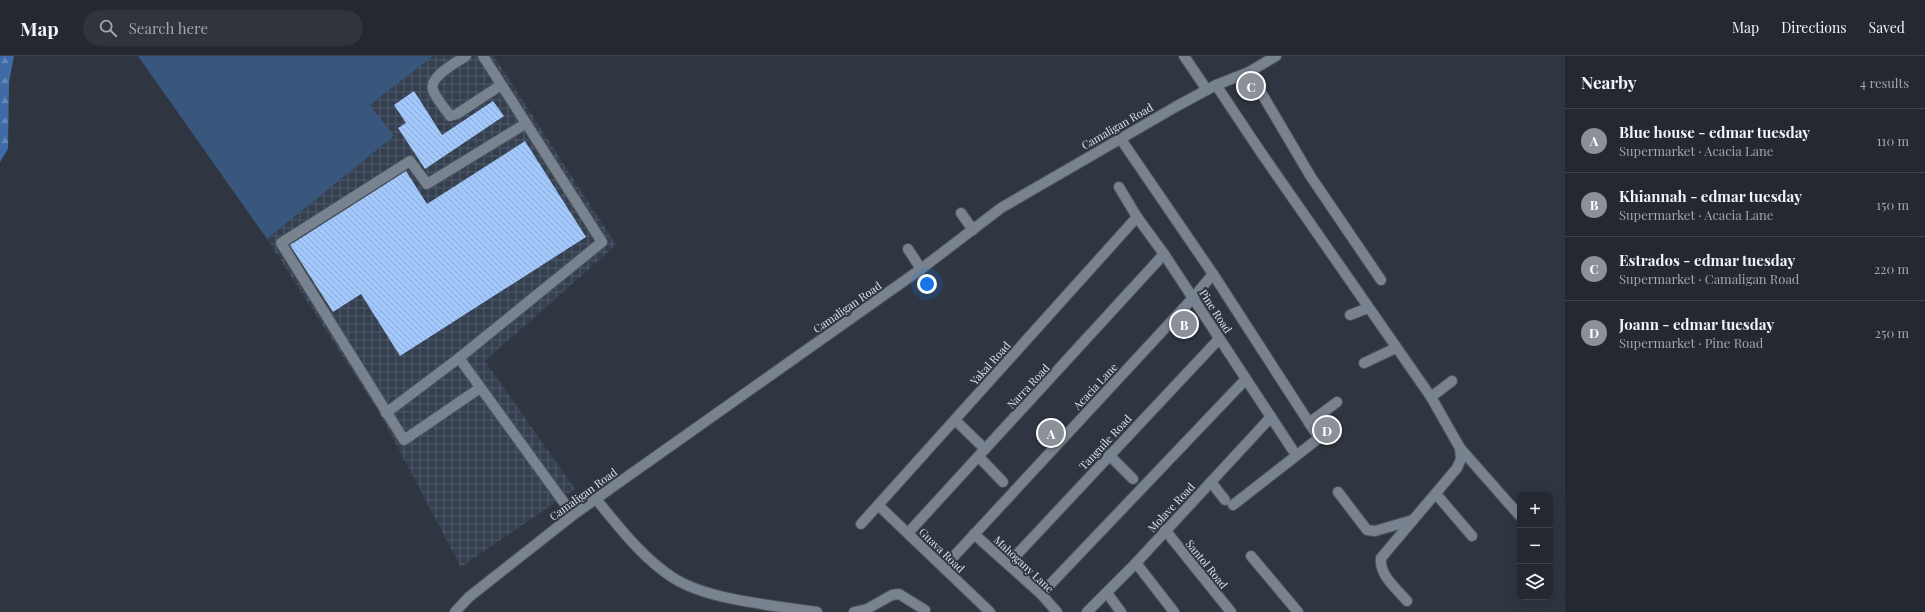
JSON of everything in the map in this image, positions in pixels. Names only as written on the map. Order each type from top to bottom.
[{"type":"street","points":[[466,56],[434,79],[431,85],[450,116],[457,114],[501,85]]},
{"type":"street","points":[[386,414],[459,358],[602,242],[525,124],[483,56]]},
{"type":"street","points":[[1184,56],[1212,88],[1431,397],[1460,448],[1517,513]]},
{"type":"street","name":"Camaligan Road","points":[[455,612],[469,597],[573,515],[921,269],[1001,208],[1120,138],[1212,88],[1249,72],[1271,57]]},
{"type":"street","points":[[1249,72],[1311,177],[1381,280]]},
{"type":"street","points":[[480,388],[404,440],[386,414],[281,244],[410,161],[427,184],[525,124]]},
{"type":"street","points":[[1120,138],[1213,274],[1319,438],[1229,503],[1211,482]]},
{"type":"street","name":"Pine Road","points":[[1119,187],[1137,217],[1164,254],[1292,449]]},
{"type":"street","points":[[961,213],[973,230]]},
{"type":"street","name":"Yakal Road","points":[[861,524],[1137,217]]},
{"type":"street","points":[[908,249],[921,269]]},
{"type":"street","name":"Narra Road","points":[[908,533],[1164,254]]},
{"type":"street","name":"Acacia Lane","points":[[944,567],[1193,298],[1213,274]]},
{"type":"street","points":[[1350,315],[1368,308]]},
{"type":"street","name":"Tanguile Road","points":[[1008,564],[1220,338]]},
{"type":"street","points":[[1364,363],[1396,348]]},
{"type":"street","points":[[459,358],[573,515]]},
{"type":"street","points":[[1041,594],[1246,379]]},
{"type":"street","points":[[1431,397],[1452,381]]},
{"type":"street","points":[[1309,423],[1337,402]]},
{"type":"street","name":"Molave Road","points":[[1087,612],[1136,563],[1271,417]]},
{"type":"street","points":[[955,420],[1003,482]]},
{"type":"street","points":[[1407,601],[1385,575],[1380,565],[1381,558],[1457,468],[1461,459],[1460,448]]},
{"type":"street","points":[[1109,455],[1133,479]]},
{"type":"street","points":[[1338,492],[1367,530],[1375,531],[1414,520]]},
{"type":"street","points":[[1436,494],[1472,536]]},
{"type":"street","points":[[596,499],[622,530],[657,565],[676,579],[700,590],[724,597],[816,612]]},
{"type":"street","name":"Guava Road","points":[[878,505],[990,612]]},
{"type":"street","name":"Santol Road","points":[[1165,530],[1231,612]]},
{"type":"street","name":"Mahogany Lane","points":[[974,534],[1041,594],[1057,612]]},
{"type":"street","points":[[1250,556],[1298,612]]},
{"type":"street","points":[[1136,563],[1174,612]]},
{"type":"street","points":[[1107,593],[1121,612]]},
{"type":"street","points":[[854,612],[868,609],[892,595],[899,594],[924,610]]},
{"type":"shaded area","points":[[138,56],[433,56],[370,105],[394,136],[267,239]]},
{"type":"shaded area","points":[[433,56],[494,56],[616,245],[485,361],[575,489],[461,567],[380,414],[267,239],[393,137],[370,105]]},
{"type":"green space","points":[[0,56],[14,56],[9,82],[8,149],[0,162]]},
{"type":"building","points":[[414,91],[442,135],[493,101],[504,116],[425,169],[398,128],[406,123],[394,105]]},
{"type":"building","points":[[525,141],[586,237],[400,356],[361,294],[333,312],[290,245],[406,171],[427,204]]},
{"type":"place","name":"Estrados - edmar tuesday","points":[[1251,86]]},
{"type":"place","name":"Khiannah - edmar tuesday","points":[[1184,324]]},
{"type":"place","name":"Joann - edmar tuesday","points":[[1327,430]]},
{"type":"place","name":"Blue house - edmar tuesday","points":[[1051,433]]}]
